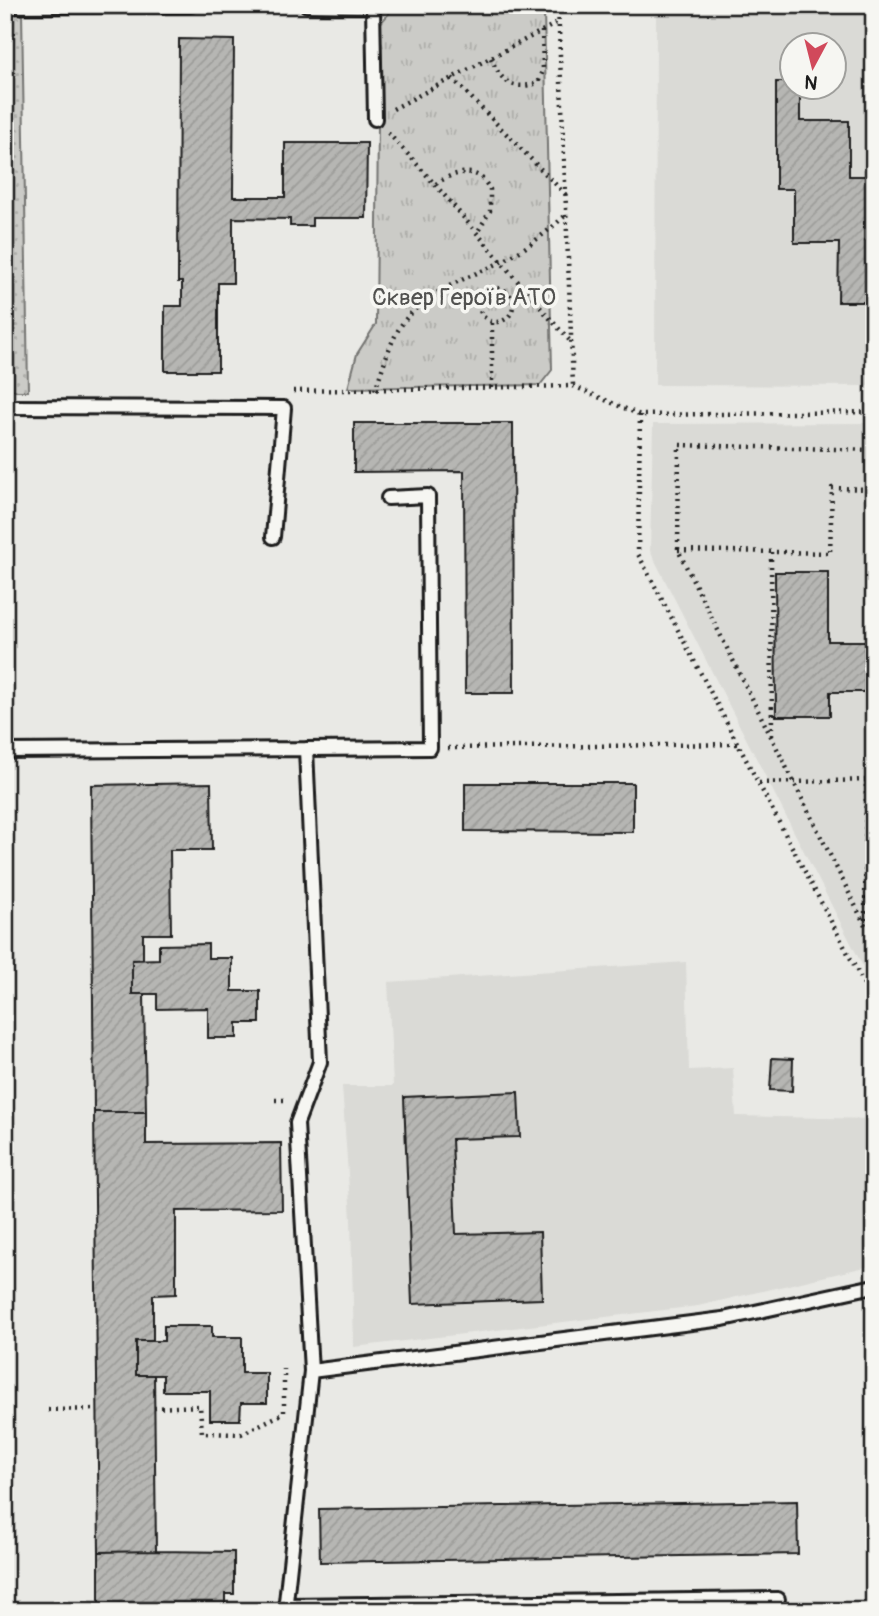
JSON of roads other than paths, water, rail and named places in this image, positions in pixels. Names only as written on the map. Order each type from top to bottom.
[{"type":"lane","points":[[5,6],[191,5]]},
{"type":"lane","points":[[307,5],[373,6],[375,119]]},
{"type":"lane","points":[[5,407],[284,408],[273,537]]},
{"type":"lane","points":[[5,751],[430,748],[428,496],[388,498]]},
{"type":"lane","points":[[306,749],[320,1062],[297,1123],[311,1371],[286,1608],[778,1599]]},
{"type":"lane","points":[[311,1371],[723,1319],[874,1286]]},
{"type":"park label","name":"Сквер Героїв АТО","points":[[464,297]]}]
